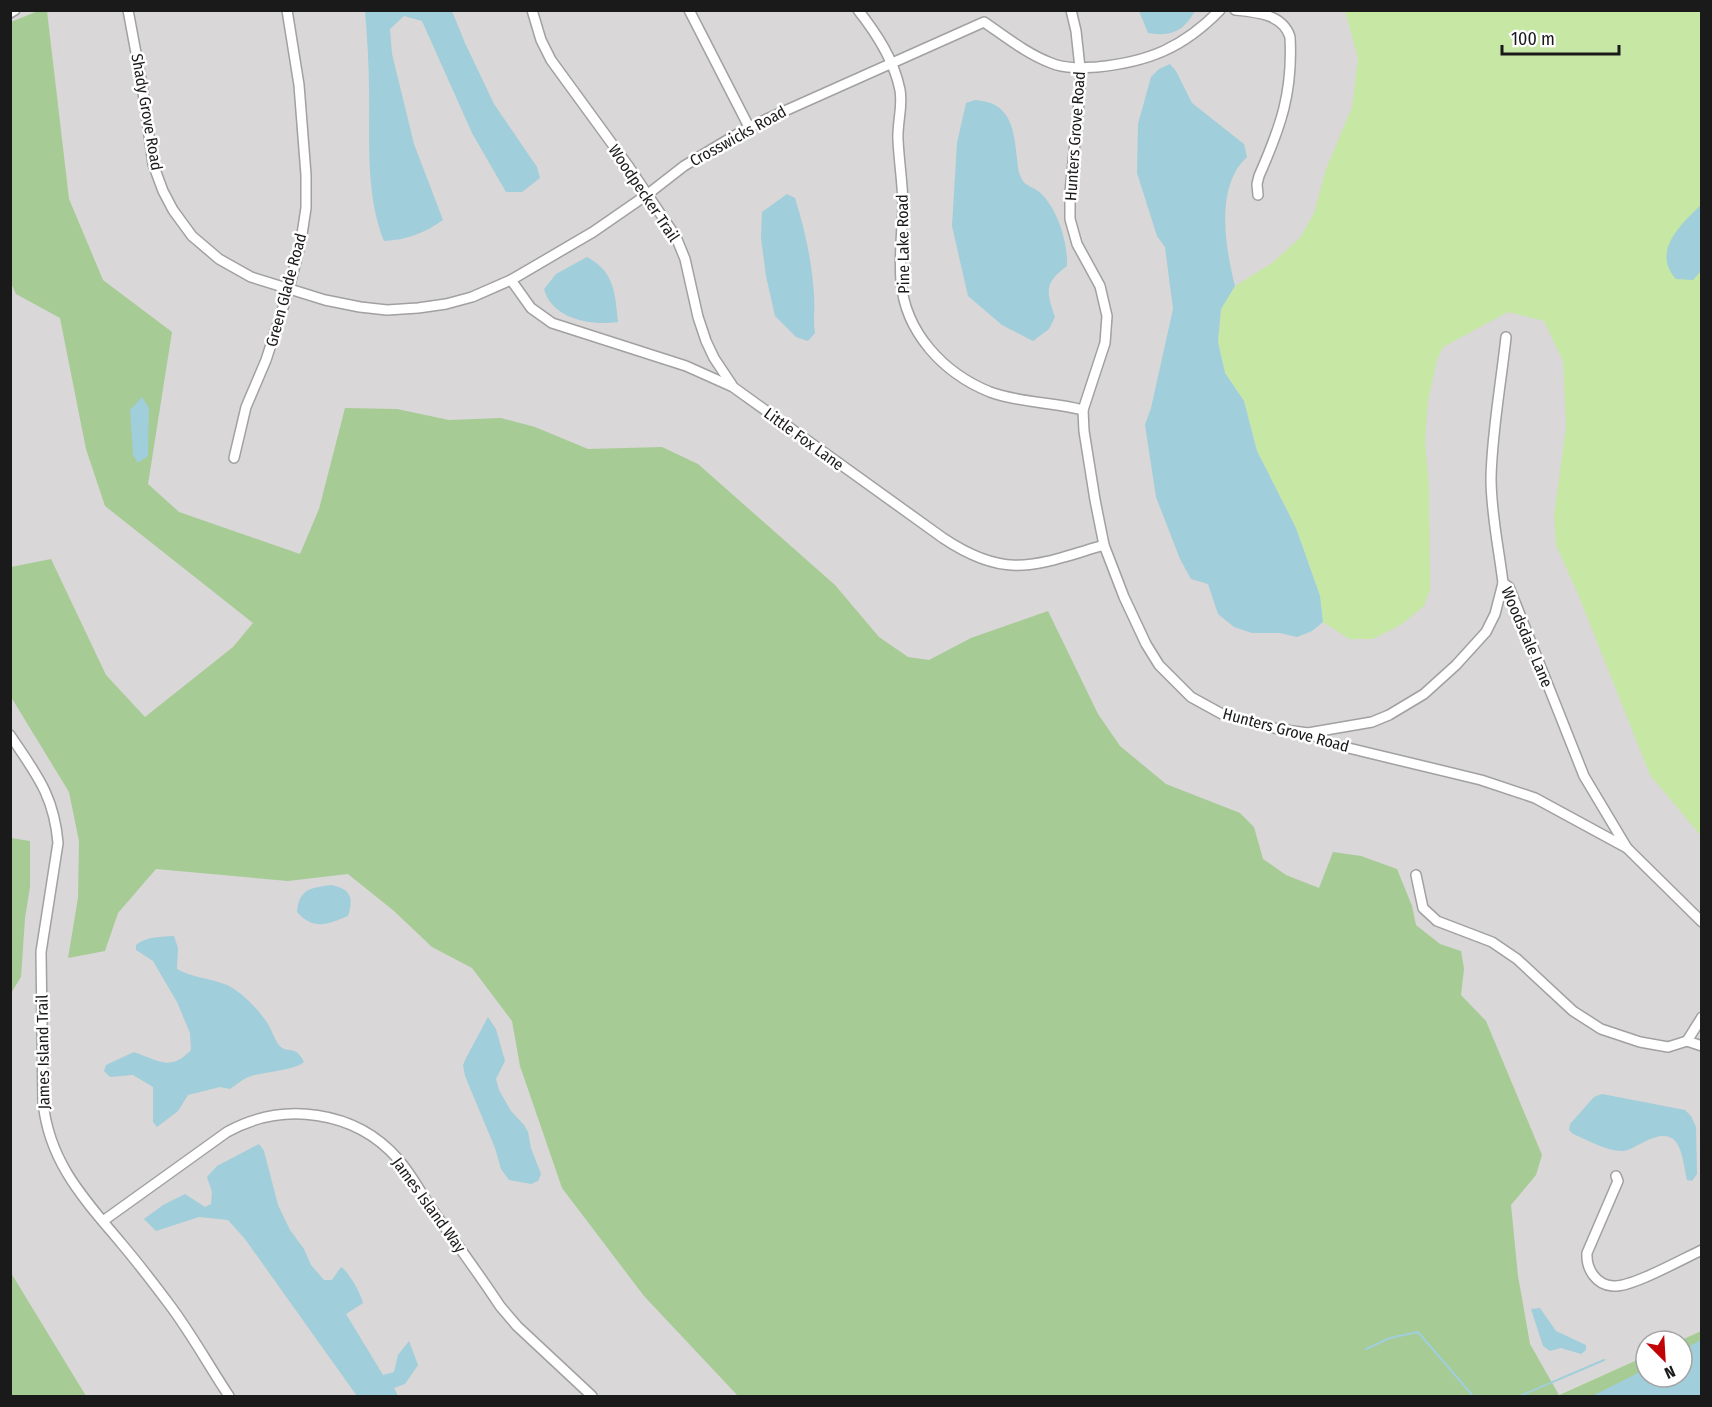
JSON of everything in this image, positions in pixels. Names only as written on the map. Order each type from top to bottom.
[{"type":"street","name":"Shady Grove Road","points":[[128,10],[142,84],[153,164],[173,210],[192,236],[219,259],[250,277],[289,289]]},
{"type":"street","name":"Green Glade Road","points":[[234,458],[246,407],[266,360],[289,289],[301,241],[306,208],[306,175],[297,65],[287,10]]},
{"type":"street","name":"Woodpecker Trail","points":[[532,10],[541,40],[551,60],[648,194],[676,237],[685,259],[706,341],[733,387]]},
{"type":"street","points":[[689,10],[749,127]]},
{"type":"street","name":"Pine Lake Road","points":[[858,10],[876,34],[890,63],[900,93],[898,138],[903,206],[901,280],[904,301],[912,322],[924,342],[945,366],[978,386],[1006,397],[1083,410]]},
{"type":"street","name":"Hunters Grove Road","points":[[1071,10],[1080,68],[1070,219],[1077,244],[1100,286],[1107,316],[1105,343],[1083,410],[1089,469],[1104,546],[1146,644],[1169,676],[1191,697],[1222,714],[1278,729],[1308,733],[1332,744],[1510,789],[1563,812],[1627,848],[1701,922]]},
{"type":"street","points":[[986,11],[984,22],[1013,42],[1053,64],[1080,68],[1126,64],[1157,55],[1196,32],[1220,10]]},
{"type":"street","points":[[1235,10],[1275,18],[1287,30],[1290,37],[1289,88],[1282,119],[1259,176],[1258,195]]},
{"type":"street","name":"Crosswicks Road","points":[[289,289],[325,300],[387,310],[418,308],[472,297],[511,280],[593,232],[684,166],[749,127],[984,22]]},
{"type":"street","name":"Little Fox Lane","points":[[511,280],[531,308],[552,323],[686,366],[733,387],[943,538],[977,558],[1000,565],[1031,565],[1104,546]]},
{"type":"street","name":"Woodsdale Lane","points":[[1506,337],[1493,441],[1491,479],[1495,531],[1503,583],[1509,587],[1584,776],[1627,848]]},
{"type":"street","points":[[1308,733],[1372,722],[1389,715],[1424,694],[1456,665],[1486,632],[1495,614],[1503,583]]},
{"type":"street","name":"James Island Trail","points":[[10,735],[42,783],[50,800],[57,825],[58,843],[41,952],[44,1115],[53,1147],[59,1161],[75,1185],[172,1308],[229,1396]]},
{"type":"street","points":[[1416,875],[1423,908],[1437,921],[1492,942],[1517,959],[1573,1011],[1601,1029],[1640,1042],[1668,1047],[1687,1041],[1701,1046]]},
{"type":"street","points":[[1687,1041],[1700,1018]]},
{"type":"street","name":"James Island Way","points":[[103,1221],[240,1125],[278,1114],[298,1113],[334,1118],[369,1135],[398,1160],[500,1306],[517,1326],[592,1396]]},
{"type":"street","points":[[1616,1176],[1618,1181],[1587,1253],[1586,1263],[1592,1275],[1600,1282],[1615,1287],[1638,1280],[1701,1250]]},
{"type":"shaded area","points":[[10,11],[1701,11],[1701,1331],[1694,1334],[1694,1329],[1634,1329],[1634,1361],[1556,1396],[11,1396]]},
{"type":"green space","points":[[38,11],[47,11],[69,199],[103,280],[172,332],[148,484],[179,512],[300,554],[319,509],[345,408],[397,409],[449,420],[501,418],[535,427],[588,449],[662,447],[698,464],[835,585],[879,637],[908,657],[929,660],[971,638],[1048,611],[1098,714],[1120,746],[1166,784],[1240,813],[1254,827],[1263,859],[1286,875],[1319,888],[1333,852],[1361,856],[1397,869],[1412,906],[1416,925],[1440,944],[1461,951],[1464,969],[1461,995],[1486,1021],[1542,1155],[1536,1175],[1511,1205],[1518,1276],[1530,1344],[1559,1395],[1634,1361],[1634,1389],[1694,1389],[1694,1334],[1701,1331],[1701,1396],[738,1396],[644,1296],[562,1188],[520,1066],[512,1021],[472,968],[432,947],[394,911],[348,874],[288,881],[156,869],[118,913],[105,951],[68,958],[78,898],[79,841],[69,792],[11,697],[11,567],[51,559],[106,675],[145,717],[233,647],[253,623],[105,506],[86,449],[60,318],[16,294],[11,283],[11,22]]},
{"type":"green space","points":[[1345,11],[1701,11],[1701,836],[1650,775],[1578,594],[1556,545],[1554,516],[1566,427],[1563,361],[1544,321],[1508,312],[1443,347],[1437,360],[1428,401],[1425,441],[1429,486],[1430,589],[1424,606],[1402,624],[1373,639],[1349,639],[1323,622],[1320,596],[1296,528],[1257,451],[1244,401],[1225,373],[1218,342],[1221,309],[1235,286],[1272,263],[1300,238],[1314,213],[1326,169],[1352,107],[1358,58]]},
{"type":"green space","points":[[11,838],[30,841],[30,887],[25,918],[21,977],[11,993]]},
{"type":"green space","points":[[11,1273],[86,1396],[11,1396]]},
{"type":"water","points":[[365,11],[452,11],[494,104],[537,167],[540,178],[522,192],[506,192],[472,133],[422,21],[404,16],[390,29],[392,54],[414,144],[443,220],[415,235],[384,241],[371,186],[369,70]]},
{"type":"water","points":[[1139,11],[1195,11],[1176,31],[1156,34],[1148,33]]},
{"type":"water","points":[[1170,64],[1192,103],[1244,144],[1247,157],[1237,169],[1230,184],[1227,200],[1226,236],[1235,286],[1221,309],[1218,342],[1225,373],[1244,401],[1257,451],[1296,528],[1320,596],[1323,622],[1312,631],[1297,637],[1280,633],[1252,633],[1234,627],[1218,614],[1208,584],[1191,579],[1180,559],[1156,497],[1145,425],[1151,408],[1173,309],[1165,247],[1157,236],[1137,173],[1138,124],[1151,77],[1159,69]]},
{"type":"water","points":[[975,100],[996,106],[1008,119],[1014,137],[1021,178],[1038,191],[1051,206],[1066,246],[1067,266],[1054,277],[1049,288],[1055,317],[1049,329],[1033,341],[1002,325],[968,296],[952,226],[957,143],[966,103]]},
{"type":"water","points":[[787,194],[795,198],[812,270],[815,333],[808,341],[796,337],[775,316],[766,276],[761,238],[762,212]]},
{"type":"water","points":[[1701,205],[1701,271],[1693,280],[1676,279],[1669,269],[1668,249],[1678,230]]},
{"type":"water","points":[[587,257],[603,270],[612,285],[618,322],[596,323],[574,318],[564,314],[548,299],[544,289],[556,274]]},
{"type":"water","points":[[142,397],[149,408],[148,456],[138,463],[133,455],[130,410]]},
{"type":"water","points":[[331,885],[343,889],[349,895],[351,904],[348,916],[328,923],[315,924],[297,912],[303,894],[317,887]]},
{"type":"water","points":[[174,936],[178,948],[177,969],[227,985],[239,992],[264,1018],[279,1045],[297,1053],[304,1062],[287,1069],[248,1077],[230,1089],[220,1087],[188,1095],[178,1111],[157,1127],[153,1122],[153,1087],[133,1075],[110,1077],[104,1071],[106,1065],[134,1052],[156,1061],[169,1063],[183,1057],[191,1050],[190,1033],[177,1002],[153,961],[136,950],[136,945],[145,940]]},
{"type":"water","points":[[488,1017],[496,1029],[505,1061],[496,1079],[499,1090],[511,1111],[528,1132],[531,1148],[541,1174],[538,1181],[531,1184],[509,1180],[501,1169],[495,1148],[465,1076],[463,1065]]},
{"type":"water","points":[[1602,1094],[1685,1110],[1696,1127],[1697,1174],[1692,1181],[1687,1180],[1681,1151],[1672,1138],[1656,1137],[1630,1149],[1616,1151],[1573,1134],[1569,1130],[1570,1124],[1594,1097]]},
{"type":"water","points":[[259,1144],[264,1151],[278,1205],[311,1265],[324,1280],[332,1280],[341,1267],[348,1273],[357,1289],[363,1303],[346,1314],[383,1375],[394,1372],[398,1355],[409,1341],[418,1365],[405,1384],[394,1388],[398,1396],[357,1396],[245,1239],[228,1220],[199,1217],[156,1231],[144,1219],[163,1205],[185,1194],[205,1207],[211,1204],[212,1192],[207,1177],[217,1166]]},
{"type":"water","points":[[1540,1308],[1556,1331],[1586,1345],[1586,1350],[1581,1354],[1561,1348],[1550,1351],[1543,1346],[1531,1309]]},
{"type":"water","points":[[1701,1340],[1701,1396],[1592,1396],[1634,1375],[1634,1389],[1694,1389],[1694,1344]]},
{"type":"waterway","points":[[1366,1349],[1390,1338],[1418,1332],[1473,1396]]},
{"type":"waterway","points":[[1520,1396],[1604,1360]]}]
